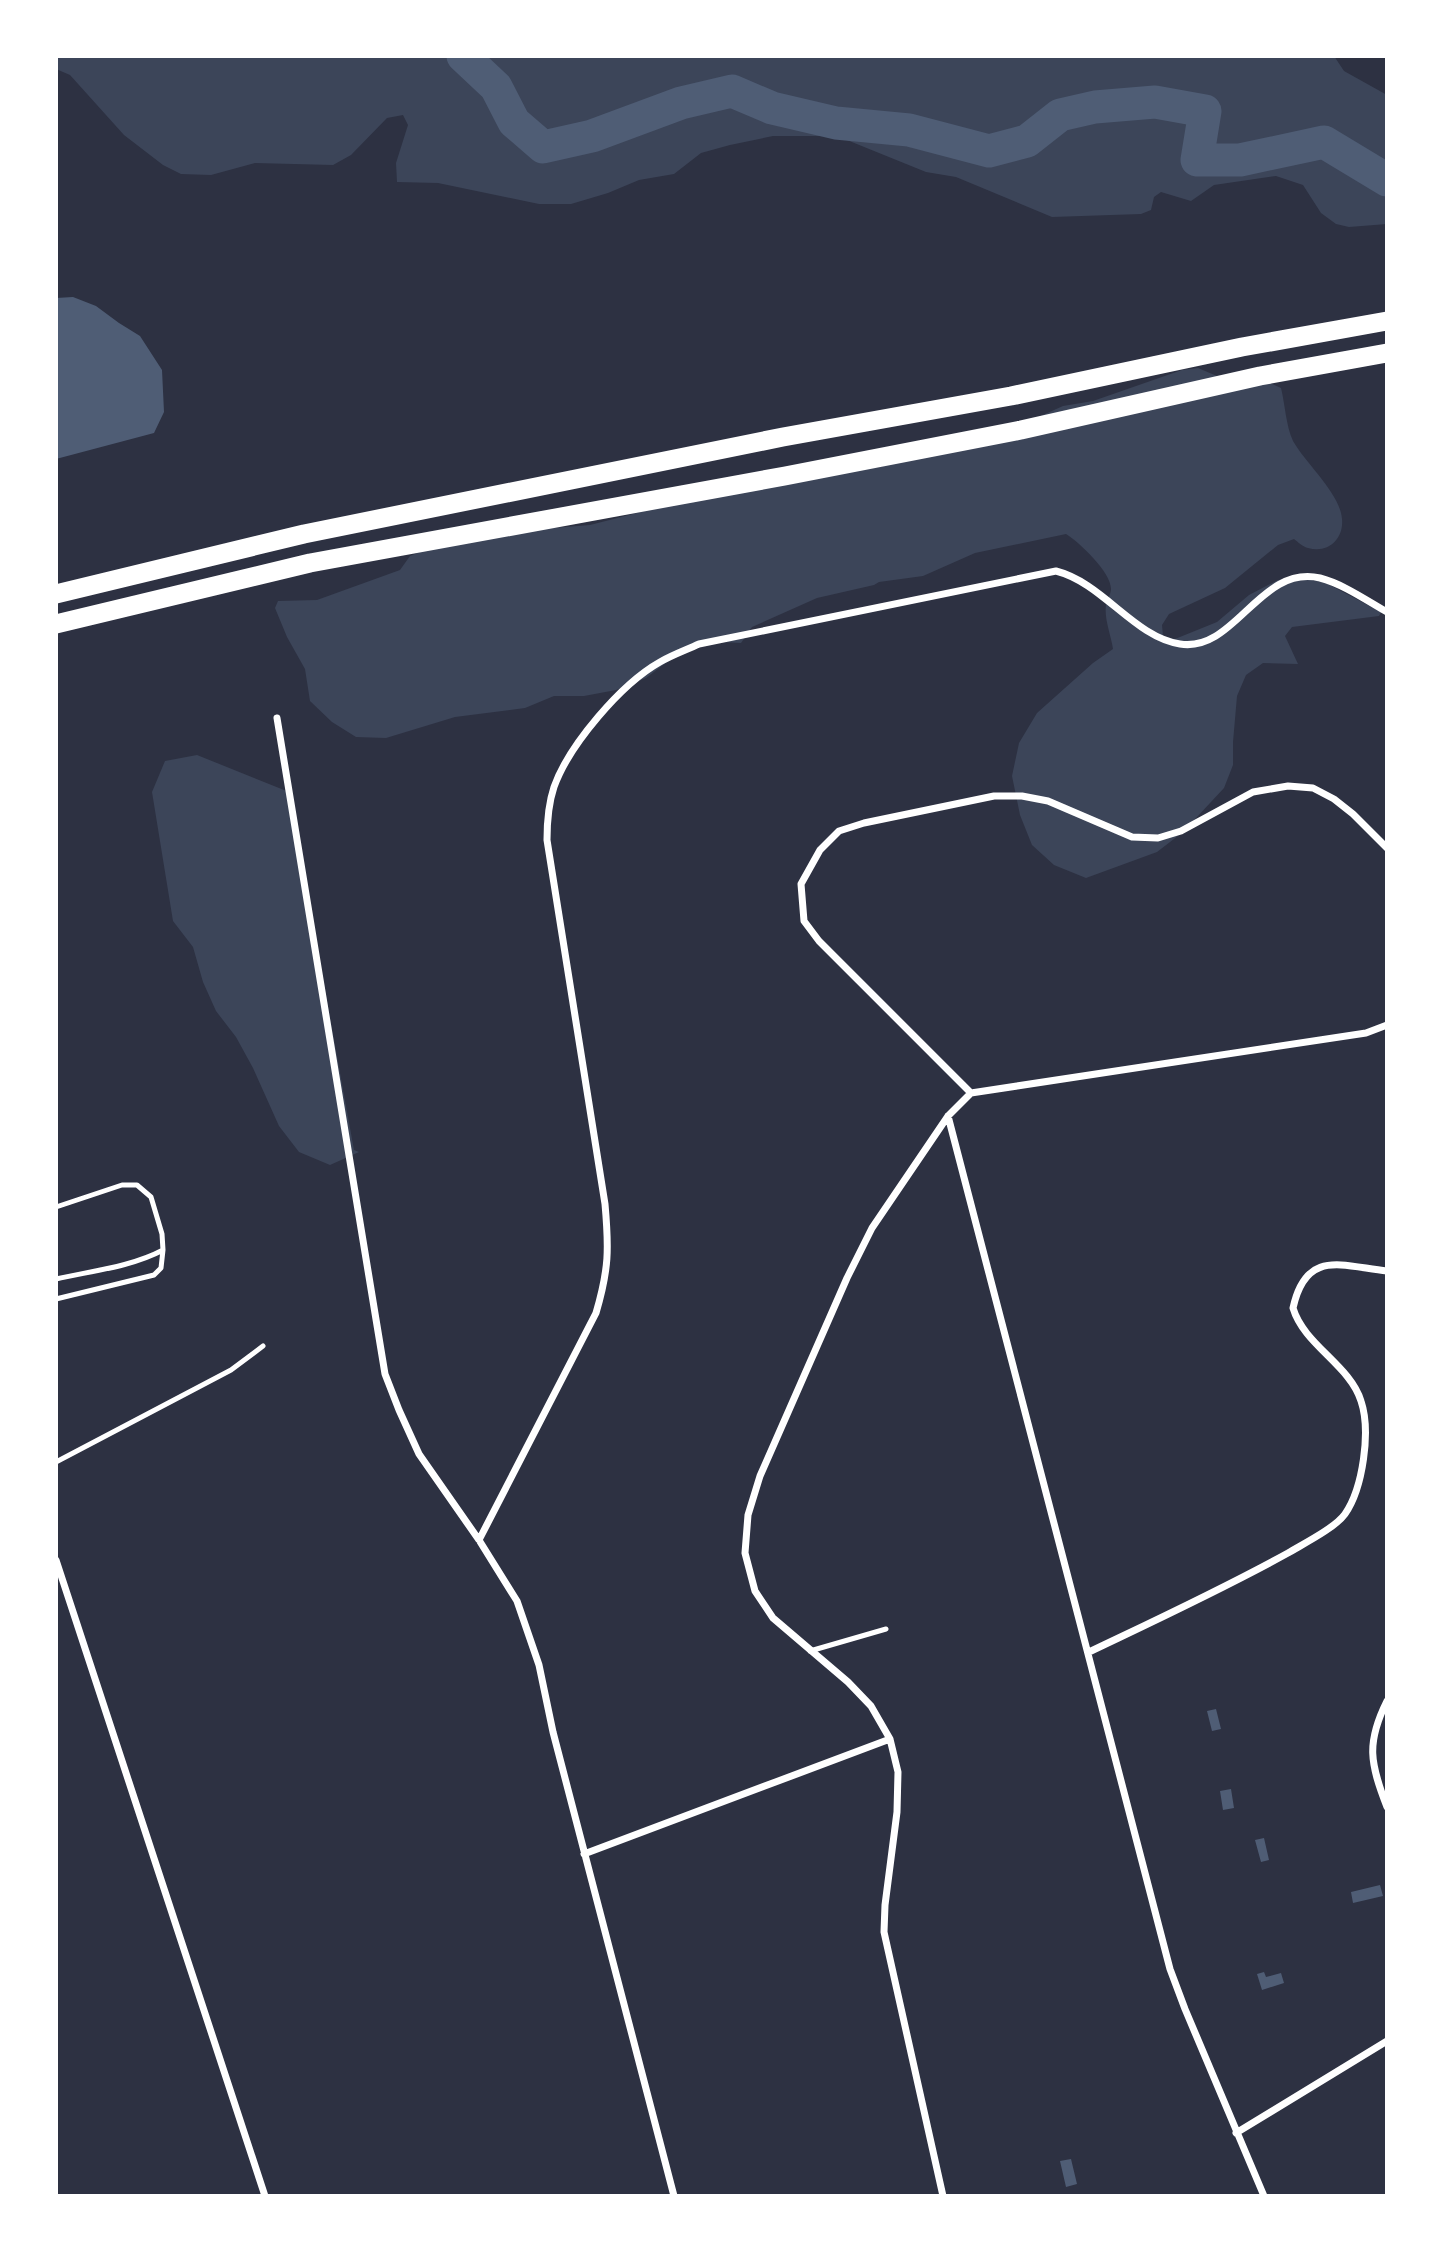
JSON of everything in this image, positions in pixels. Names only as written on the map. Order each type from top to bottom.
[{"type":"highway","points":[[56,594],[318,531],[783,437],[1011,396],[1242,347],[1387,321]]},
{"type":"highway","points":[[56,624],[310,563],[1021,430],[1259,376],[1387,353]]},
{"type":"street","points":[[479,1540],[596,1313],[606,1279],[609,1246],[605,1204],[547,840],[547,814],[554,788],[567,758],[623,689],[659,662],[699,644],[1056,571],[1080,579],[1141,626],[1180,644],[1199,644],[1214,638],[1263,596],[1300,576],[1337,584],[1387,612]]},
{"type":"street","points":[[278,718],[385,1374],[419,1454],[479,1540],[517,1601],[539,1665],[584,1854],[674,2196]]},
{"type":"street","points":[[971,1093],[819,941],[804,921],[801,884],[820,850],[839,831],[864,823],[994,796],[1022,796],[1048,801],[1132,837],[1158,838],[1181,831],[1253,792],[1288,786],[1313,788],[1334,799],[1387,848]]},
{"type":"street","points":[[943,2196],[884,1932],[897,1812],[898,1772],[890,1739],[871,1706],[848,1682],[773,1618],[755,1591],[745,1553],[748,1515],[760,1476],[847,1278],[873,1228],[948,1116],[971,1093],[1366,1033],[1387,1025]]},
{"type":"street","points":[[948,1116],[1170,1969],[1264,2196]]},
{"type":"street","points":[[1089,1652],[1234,1583],[1314,1538],[1344,1515],[1364,1464],[1365,1415],[1356,1388],[1305,1332],[1293,1308],[1301,1285],[1311,1270],[1330,1265],[1387,1271]]},
{"type":"street","points":[[56,1560],[265,2196]]},
{"type":"street","points":[[1387,1701],[1375,1724],[1371,1750],[1387,1807]]},
{"type":"street","points":[[584,1854],[890,1739]]},
{"type":"street","points":[[1236,2133],[1387,2041]]},
{"type":"lane","points":[[56,1207],[122,1185],[137,1185],[151,1197],[162,1234],[163,1250],[161,1268],[154,1275],[56,1299]]},
{"type":"lane","points":[[56,1279],[133,1261],[163,1250]]},
{"type":"lane","points":[[56,1462],[231,1370],[263,1346]]},
{"type":"lane","points":[[810,1651],[886,1629]]},
{"type":"shaded area","points":[[56,56],[1334,56],[1344,71],[1387,95],[1387,224],[1349,227],[1336,224],[1321,213],[1303,185],[1276,176],[1214,185],[1191,201],[1161,192],[1154,197],[1151,210],[1141,214],[1052,217],[956,177],[926,172],[837,136],[773,136],[730,145],[701,153],[674,174],[639,180],[571,204],[539,204],[438,183],[397,182],[396,163],[408,125],[403,115],[387,118],[351,155],[333,165],[255,163],[211,175],[181,174],[163,165],[124,135],[70,75],[56,69]]},
{"type":"shaded area","points":[[73,297],[96,306],[140,336],[162,370],[164,412],[154,433],[56,459],[56,298]]},
{"type":"shaded area","points":[[1198,368],[1236,384],[1263,380],[1281,388],[1293,441],[1335,499],[1340,509],[1342,526],[1337,539],[1322,549],[1306,547],[1294,539],[1278,545],[1225,588],[1169,614],[1162,625],[1163,636],[1175,639],[1217,622],[1249,595],[1278,580],[1303,578],[1326,583],[1381,612],[1379,616],[1292,627],[1285,636],[1298,664],[1263,663],[1246,675],[1237,696],[1233,765],[1224,788],[1183,832],[1157,852],[1086,878],[1054,865],[1032,845],[1020,815],[1012,776],[1019,743],[1037,713],[1093,663],[1113,649],[1106,610],[1111,591],[1110,582],[1093,558],[1066,534],[975,553],[923,576],[879,582],[817,598],[752,627],[741,643],[703,641],[672,658],[646,678],[616,690],[584,696],[554,696],[525,708],[455,717],[386,738],[356,737],[332,722],[310,701],[305,669],[275,608],[278,601],[317,600],[400,570],[410,556],[437,545],[516,531],[590,525],[787,478],[880,467],[996,436],[1063,406],[1093,401],[1182,370]]},
{"type":"shaded area","points":[[197,755],[289,792],[354,1150],[359,1152],[330,1165],[299,1152],[279,1126],[253,1068],[236,1037],[216,1011],[203,982],[193,947],[173,921],[152,792],[165,761]]},
{"type":"shaded area","points":[[1216,1709],[1221,1729],[1212,1731],[1207,1711]]},
{"type":"shaded area","points":[[1231,1789],[1234,1808],[1223,1810],[1220,1791]]},
{"type":"shaded area","points":[[1264,1838],[1269,1860],[1261,1862],[1255,1840]]},
{"type":"shaded area","points":[[1380,1885],[1383,1896],[1353,1903],[1351,1892]]},
{"type":"shaded area","points":[[1264,1972],[1266,1977],[1281,1973],[1284,1983],[1262,1990],[1257,1974]]},
{"type":"shaded area","points":[[1071,2159],[1077,2184],[1066,2187],[1060,2161]]},
{"type":"waterway","points":[[463,56],[496,87],[514,122],[543,147],[592,136],[681,103],[732,91],[772,108],[836,123],[909,130],[989,151],[1027,141],[1060,115],[1095,107],[1155,102],[1205,111],[1197,160],[1240,160],[1324,142],[1387,180]]}]
